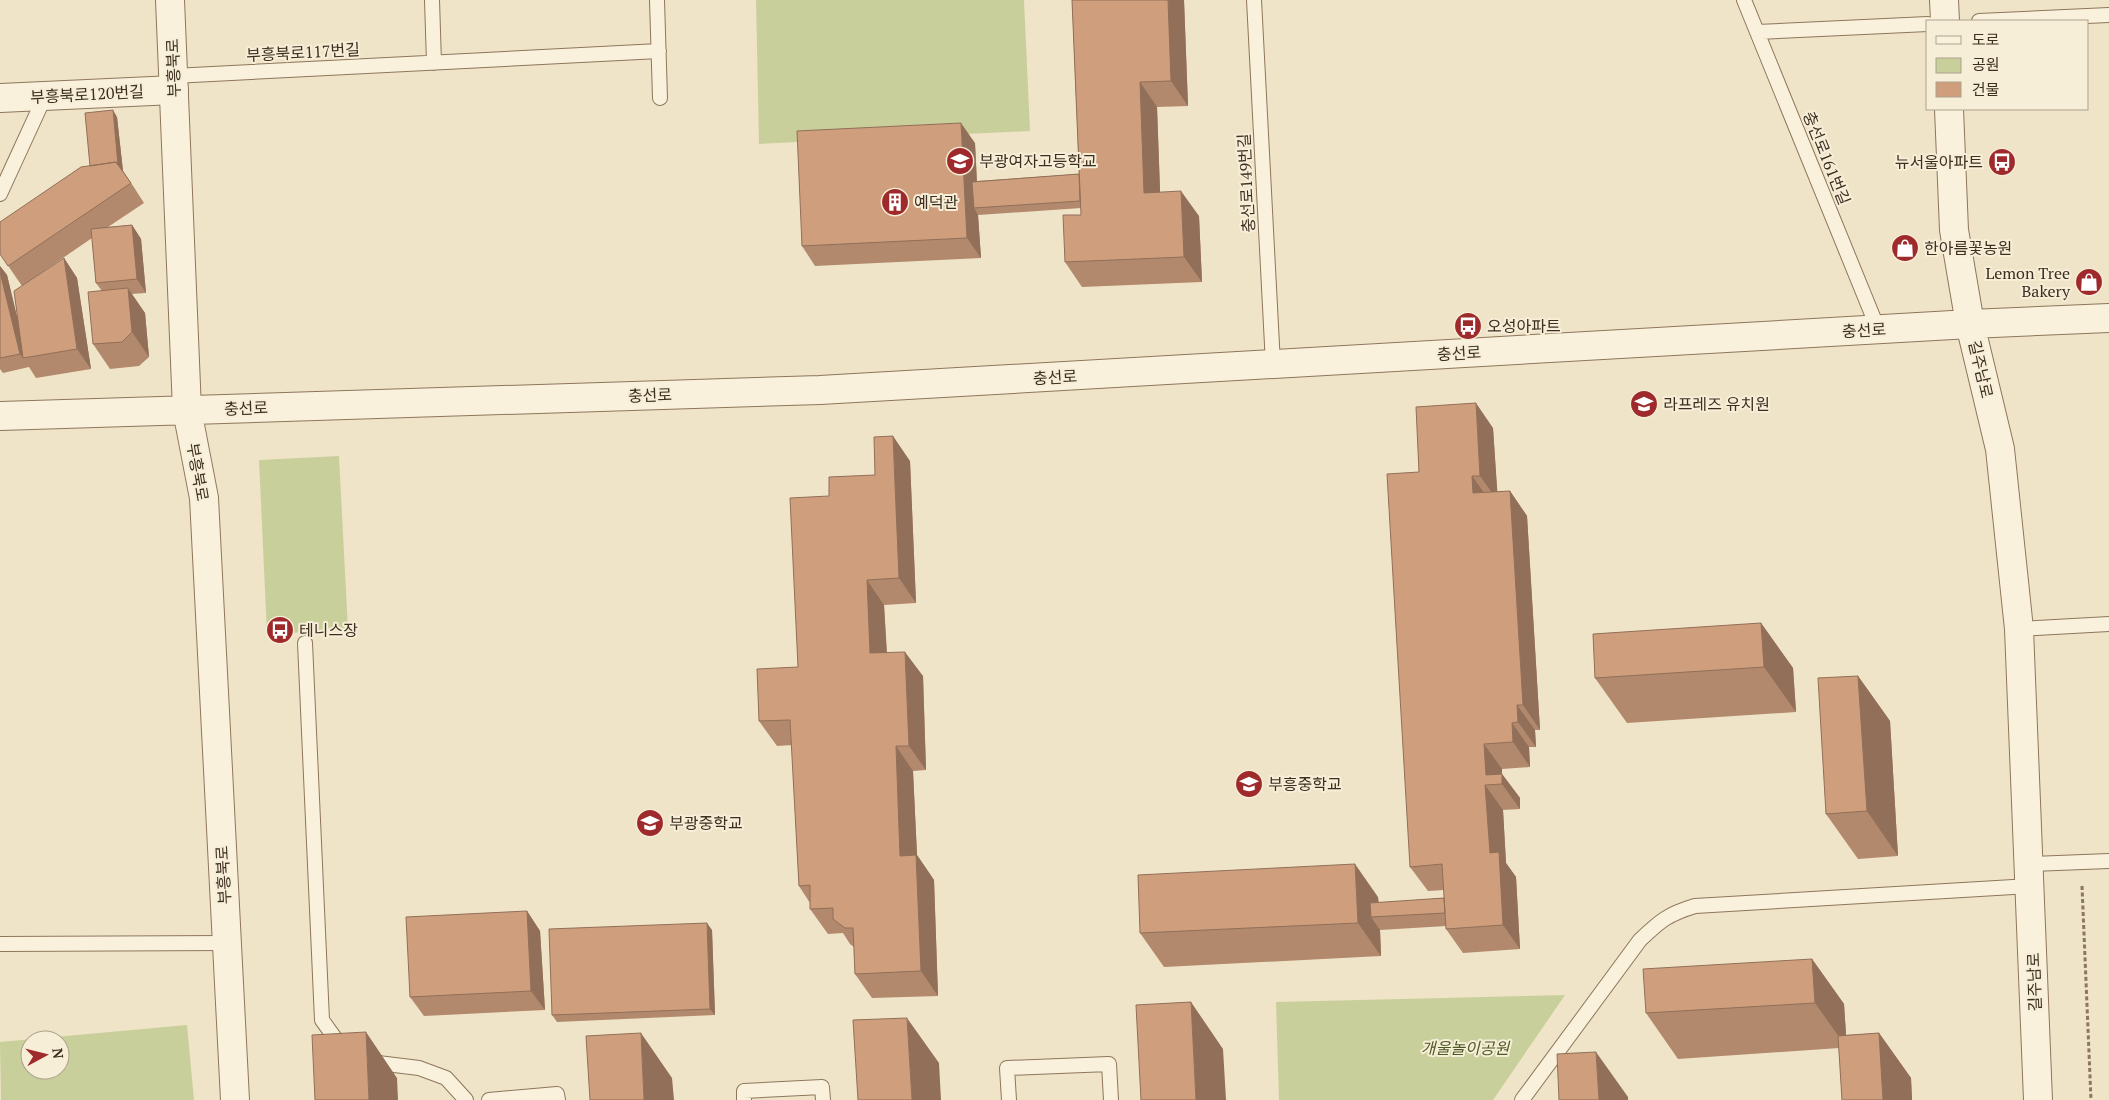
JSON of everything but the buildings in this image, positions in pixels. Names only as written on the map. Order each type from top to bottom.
[{"type":"street","name":"부흥북로","points":[[170,0],[188,410],[204,498],[235,1100]]},
{"type":"street","points":[[1944,0],[1945,20]]},
{"type":"street","name":"부흥북로120번길","points":[[0,98],[45,96],[174,83]]},
{"type":"street","name":"길주남로","points":[[1949,110],[1954,230],[1970,324],[2000,449],[2019,630],[2038,1100]]},
{"type":"street","name":"충선로","points":[[0,416],[820,390],[1878,329],[2109,318]]},
{"type":"lane","points":[[432,0],[434,62]]},
{"type":"lane","points":[[657,0],[660,98]]},
{"type":"lane","name":"충선로149번길","points":[[1254,0],[1273,364]]},
{"type":"lane","name":"충선로161번길","points":[[1744,0],[1878,329]]},
{"type":"lane","points":[[2001,20],[2109,15]]},
{"type":"lane","points":[[1757,32],[1926,24]]},
{"type":"lane","name":"부흥북로117번길","points":[[174,83],[434,62],[659,51]]},
{"type":"lane","points":[[0,194],[45,96]]},
{"type":"lane","points":[[2019,630],[2109,624]]},
{"type":"lane","points":[[305,643],[322,1020],[356,1061],[419,1068],[446,1078],[466,1100]]},
{"type":"lane","points":[[1522,1100],[1640,940],[1657,923],[1673,913],[1695,906],[2030,875],[2109,860]]},
{"type":"lane","points":[[0,944],[227,943]]},
{"type":"lane","points":[[1009,1100],[1007,1068],[1109,1064],[1111,1100]]},
{"type":"lane","points":[[744,1100],[744,1091],[822,1087],[823,1100]]},
{"type":"lane","points":[[489,1100],[557,1094],[558,1100]]},
{"type":"path","points":[[2091,884],[2082,884],[2091,1100]]},
{"type":"green space","points":[[756,0],[1024,0],[1030,131],[759,144]]},
{"type":"green space","points":[[339,456],[348,630],[267,634],[259,460]]},
{"type":"green space","name":"개울놀이공원","points":[[1565,995],[1493,1100],[1279,1100],[1276,1002]]},
{"type":"green space","points":[[187,1025],[194,1100],[1,1100],[0,1042],[20,1040],[20,1080],[70,1080],[70,1036]]},
{"type":"place","name":"부광여자고등학교","points":[[960,161]]},
{"type":"place","name":"뉴서울아파트","points":[[2002,162]]},
{"type":"place","name":"예덕관","points":[[895,202]]},
{"type":"place","name":"한아름꽃농원","points":[[1905,248]]},
{"type":"place","name":"Lemon Tree Bakery","points":[[2089,282]]},
{"type":"place","name":"오성아파트","points":[[1468,326]]},
{"type":"place","name":"라프레즈 유치원","points":[[1644,404]]},
{"type":"place","name":"테니스장","points":[[280,630]]},
{"type":"place","name":"부흥중학교","points":[[1249,784]]},
{"type":"place","name":"부광중학교","points":[[650,823]]}]
